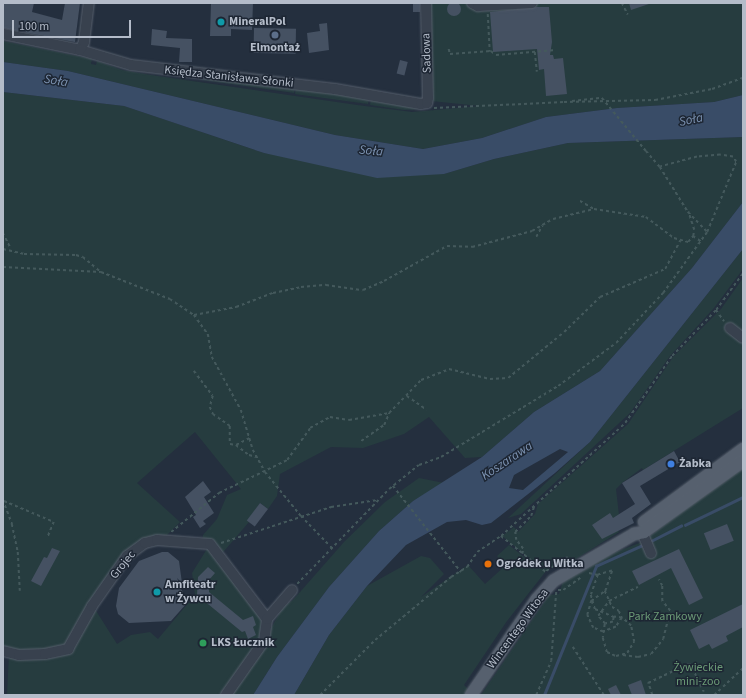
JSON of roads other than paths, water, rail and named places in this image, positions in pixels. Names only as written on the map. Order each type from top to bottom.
[{"type":"main road","name":"Wincentego Witosa","points":[[644,541],[642,524],[743,449]]},
{"type":"main road","name":"Wincentego Witosa","points":[[471,695],[537,599],[553,581],[644,541],[743,461]]},
{"type":"street","points":[[80,50],[84,42],[89,3]]},
{"type":"street","name":"Sadowa","points":[[426,3],[427,103]]},
{"type":"street","points":[[472,3],[478,6],[532,3]]},
{"type":"street","name":"Księdza Stanisława Słonki","points":[[3,34],[80,50],[131,66],[335,89],[415,104],[427,103]]},
{"type":"street","points":[[730,328],[743,338]]},
{"type":"street","name":"Grojec","points":[[3,651],[19,655],[45,654],[68,649],[92,606],[127,556],[145,544],[168,539],[210,544],[267,619]]},
{"type":"street","points":[[226,695],[264,641],[267,619],[292,590]]},
{"type":"water","name":"Soła","points":[[3,62],[68,71],[335,135],[423,149],[482,138],[546,117],[617,108],[714,102],[743,95],[743,137],[568,143],[494,159],[444,174],[377,178],[264,153],[124,106],[3,92]]},
{"type":"water","name":"Koszarawa","points":[[743,202],[743,249],[590,442],[555,473],[491,523],[482,525],[466,520],[447,522],[406,545],[367,586],[329,635],[294,695],[253,695],[277,657],[329,587],[379,531],[413,501],[482,457],[534,412],[600,371],[692,268]],"holes":[[[560,449],[568,452],[523,490],[509,488],[514,475]]]},
{"type":"waterway","points":[[685,525],[743,497]]},
{"type":"waterway","points":[[649,542],[681,526]]},
{"type":"waterway","points":[[544,695],[596,566],[645,544]]},
{"type":"place","name":"MineralPol","points":[[221,22]]},
{"type":"place","name":"Elmontaż","points":[[275,35]]},
{"type":"place","name":"Żabka","points":[[671,464]]},
{"type":"place","name":"Ogródek u Witka","points":[[488,564]]},
{"type":"place","name":"Amfiteatr w Żywcu","points":[[157,592]]},
{"type":"place","name":"LKS Łucznik","points":[[203,643]]},
{"type":"park label","name":"Park Zamkowy","points":[[665,617]]},
{"type":"park label","name":"Żywieckie mini-zoo","points":[[698,675]]}]
